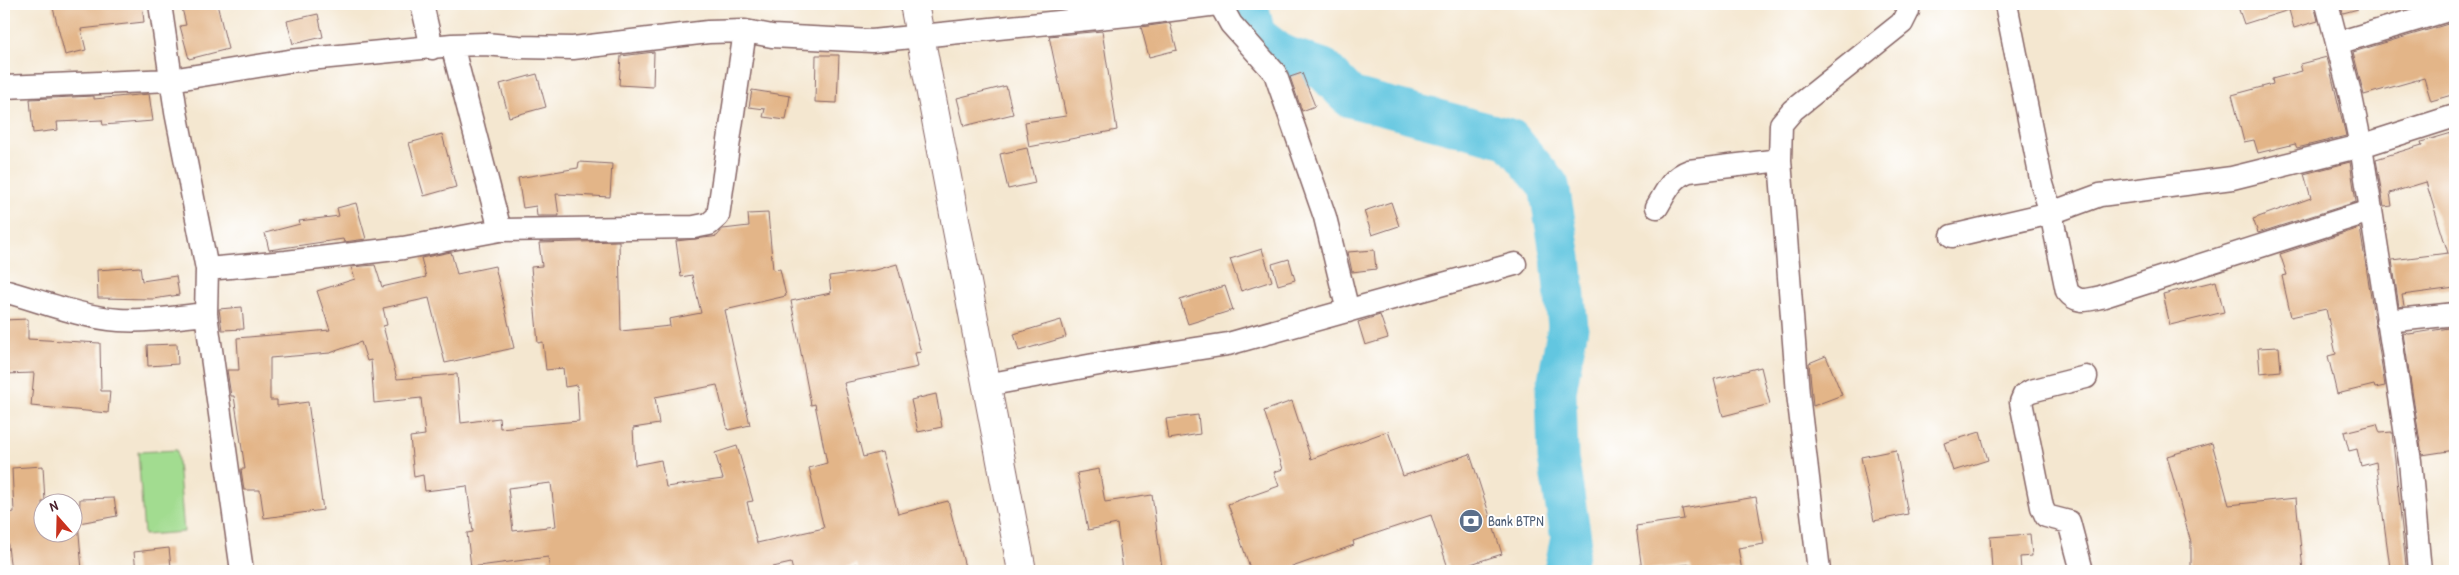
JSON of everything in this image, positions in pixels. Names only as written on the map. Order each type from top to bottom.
[{"type":"street","points":[[160,4],[207,269],[206,314],[242,571]]},
{"type":"street","points":[[422,4],[442,47],[500,230]]},
{"type":"street","points":[[914,4],[1022,571]]},
{"type":"street","points":[[4,87],[172,80],[289,61],[442,47],[485,44],[573,48],[708,32],[745,31],[772,36],[872,41],[1216,4]]},
{"type":"street","points":[[1220,4],[1231,24],[1274,73],[1325,217],[1348,311]]},
{"type":"street","points":[[1819,571],[1798,394],[1780,160],[1781,124],[1786,116],[1902,23],[1908,11],[1906,4]]},
{"type":"street","points":[[2006,4],[2042,184],[2052,213],[2067,291],[2072,297],[2080,301],[2101,297],[2370,211]]},
{"type":"street","points":[[2327,4],[2361,146],[2410,461],[2420,571]]},
{"type":"street","points":[[2337,43],[2455,8]]},
{"type":"street","points":[[207,269],[394,249],[500,230],[694,227],[709,224],[718,216],[745,31]]},
{"type":"street","points":[[1952,236],[2052,213],[2100,195],[2232,178],[2361,146],[2455,116]]},
{"type":"street","points":[[1657,207],[1673,179],[1681,174],[1689,171],[1780,160]]},
{"type":"street","points":[[986,385],[1110,362],[1228,344],[1515,264]]},
{"type":"street","points":[[4,291],[89,314],[119,320],[175,318],[206,314]]},
{"type":"street","points":[[2387,321],[2455,314]]},
{"type":"street","points":[[2082,571],[2070,522],[2046,516],[2042,507],[2021,402],[2024,395],[2031,391],[2086,377]]},
{"type":"green space","points":[[177,450],[184,532],[144,535],[138,452]]},
{"type":"building","points":[[52,4],[142,4],[144,22],[81,29],[86,50],[65,55]]},
{"type":"building","points":[[181,4],[217,4],[228,49],[189,59],[180,26],[186,25]]},
{"type":"building","points":[[2237,4],[2314,4],[2318,21],[2294,28],[2289,10],[2244,24]]},
{"type":"building","points":[[2340,4],[2358,4],[2358,9],[2343,13]]},
{"type":"building","points":[[318,14],[323,37],[293,44],[287,21]]},
{"type":"building","points":[[2455,22],[2455,94],[2431,101],[2424,78],[2364,95],[2353,52]]},
{"type":"building","points":[[1170,23],[1177,50],[1149,57],[1141,27]]},
{"type":"building","points":[[1102,31],[1117,130],[1029,147],[1025,122],[1066,116],[1049,36]]},
{"type":"building","points":[[654,52],[653,87],[619,85],[621,56]]},
{"type":"building","points":[[816,55],[839,55],[837,103],[815,102]]},
{"type":"building","points":[[2327,57],[2346,136],[2297,148],[2295,144],[2258,153],[2254,140],[2244,142],[2232,95],[2273,84],[2272,79],[2302,71],[2300,64]]},
{"type":"building","points":[[1302,73],[1315,106],[1302,111],[1290,77]]},
{"type":"building","points":[[537,74],[546,107],[509,117],[500,84]]},
{"type":"building","points":[[1006,86],[1013,114],[964,126],[957,98]]},
{"type":"building","points":[[752,90],[790,96],[786,120],[763,117],[765,109],[749,107]]},
{"type":"building","points":[[149,94],[153,121],[103,125],[102,120],[57,122],[58,130],[33,133],[30,99],[94,96],[94,99]]},
{"type":"building","points":[[2455,132],[2455,288],[2402,295],[2404,306],[2399,307],[2392,260],[2448,253],[2426,182],[2390,193],[2392,206],[2384,207],[2376,159],[2422,145],[2421,142]]},
{"type":"building","points":[[442,134],[456,187],[424,196],[409,143]]},
{"type":"building","points":[[1027,148],[1035,183],[1008,189],[1000,154]]},
{"type":"building","points":[[579,162],[612,164],[610,197],[556,194],[559,216],[537,216],[536,206],[523,208],[518,178],[578,168]]},
{"type":"building","points":[[2350,162],[2356,202],[2258,233],[2253,219],[2311,198],[2304,174]]},
{"type":"building","points":[[1391,202],[1399,226],[1372,235],[1364,211]]},
{"type":"building","points":[[356,203],[366,239],[344,242],[343,239],[269,250],[265,233],[300,224],[299,221],[339,216],[337,208]]},
{"type":"building","points":[[768,213],[773,270],[780,269],[786,296],[725,310],[750,425],[728,430],[717,385],[655,397],[659,424],[633,428],[635,465],[661,460],[666,487],[723,479],[715,453],[737,446],[753,501],[747,502],[757,543],[824,528],[809,468],[827,463],[815,404],[811,405],[791,301],[831,293],[829,276],[876,270],[897,264],[921,352],[915,353],[918,367],[844,383],[863,457],[882,452],[898,514],[948,501],[966,571],[859,571],[857,564],[828,571],[793,571],[791,563],[755,571],[590,571],[589,569],[550,571],[548,557],[471,567],[467,533],[473,532],[467,486],[425,491],[423,475],[414,477],[410,437],[425,435],[421,398],[374,403],[371,360],[367,361],[361,342],[330,353],[270,358],[270,400],[277,400],[277,406],[308,402],[323,510],[264,518],[260,490],[244,490],[241,469],[245,469],[234,396],[231,396],[227,370],[239,370],[237,338],[330,330],[317,291],[355,279],[351,267],[375,265],[382,287],[426,277],[421,258],[451,252],[457,274],[495,266],[514,348],[445,363],[429,298],[383,308],[387,325],[383,326],[397,379],[457,374],[461,423],[499,418],[500,428],[579,421],[577,385],[565,387],[563,368],[546,370],[543,342],[538,343],[531,267],[542,266],[539,243],[619,241],[621,331],[670,326],[669,319],[701,313],[692,275],[681,277],[676,241],[717,236],[723,229],[749,226],[748,214]],"holes":[[[551,483],[556,526],[513,531],[508,488]]]},
{"type":"building","points":[[2360,228],[2385,386],[2375,388],[2374,385],[2337,394],[2328,356],[2336,354],[2326,309],[2291,317],[2282,276],[2287,275],[2280,254]]},
{"type":"building","points":[[1262,249],[1272,281],[1241,291],[1230,259]]},
{"type":"building","points":[[1374,250],[1376,269],[1352,272],[1348,252]]},
{"type":"building","points":[[1289,259],[1295,280],[1278,285],[1272,264]]},
{"type":"building","points":[[140,267],[142,281],[176,276],[179,295],[153,299],[98,298],[97,270]]},
{"type":"building","points":[[2216,281],[2224,312],[2170,325],[2163,294]]},
{"type":"building","points":[[1225,286],[1233,310],[1188,324],[1180,300]]},
{"type":"building","points":[[242,307],[244,329],[222,330],[219,309]]},
{"type":"building","points":[[1380,315],[1388,338],[1365,345],[1358,322]]},
{"type":"building","points":[[28,319],[28,339],[100,343],[101,391],[110,391],[108,413],[31,406],[34,373],[4,374],[4,320]]},
{"type":"building","points":[[1061,320],[1066,337],[1019,351],[1014,334]]},
{"type":"building","points":[[2455,327],[2455,450],[2422,455],[2403,333],[2409,334]]},
{"type":"building","points":[[177,344],[178,364],[148,366],[147,345]]},
{"type":"building","points":[[2279,347],[2281,371],[2260,373],[2258,348]]},
{"type":"building","points":[[1826,356],[1842,395],[1813,406],[1809,363]]},
{"type":"building","points":[[1761,367],[1770,404],[1723,416],[1714,379]]},
{"type":"building","points":[[936,394],[942,427],[918,432],[911,400]]},
{"type":"building","points":[[1292,401],[1311,459],[1388,431],[1403,476],[1470,454],[1502,554],[1449,571],[1431,515],[1353,541],[1354,545],[1281,571],[1251,571],[1228,504],[1279,486],[1274,472],[1283,469],[1264,411]]},
{"type":"building","points":[[1198,415],[1200,434],[1169,439],[1166,419]]},
{"type":"building","points":[[2377,424],[2380,433],[2392,432],[2406,566],[2390,568],[2376,462],[2361,466],[2357,449],[2349,451],[2344,432]]},
{"type":"building","points":[[1980,432],[1988,460],[1953,471],[1944,443]]},
{"type":"building","points":[[2212,443],[2229,505],[2296,498],[2303,571],[2191,571],[2191,543],[2167,456]]},
{"type":"building","points":[[1896,450],[1908,514],[1874,521],[1861,457]]},
{"type":"building","points":[[43,466],[44,492],[32,492],[32,542],[80,542],[82,571],[11,571],[4,514],[14,512],[12,468]]},
{"type":"building","points":[[1099,469],[1105,502],[1152,495],[1162,568],[1123,571],[1117,524],[1088,530],[1077,473]]},
{"type":"building","points":[[1756,497],[1764,544],[1738,548],[1742,571],[1692,571],[1691,564],[1642,570],[1636,526],[1684,519],[1682,509]]},
{"type":"building","points":[[114,498],[117,516],[82,522],[82,499]]},
{"type":"building","points":[[2030,534],[2032,556],[2020,557],[2021,571],[1992,571],[1990,537]]},
{"type":"building","points":[[169,548],[171,567],[136,571],[134,552]]},
{"type":"waterway","points":[[1248,4],[1255,35],[1281,55],[1323,69],[1350,97],[1510,139],[1549,186],[1561,258],[1568,327],[1556,391],[1558,458],[1571,538],[1564,571]]},
{"type":"place","name":"Bank BTPN","points":[[1471,521]]}]
